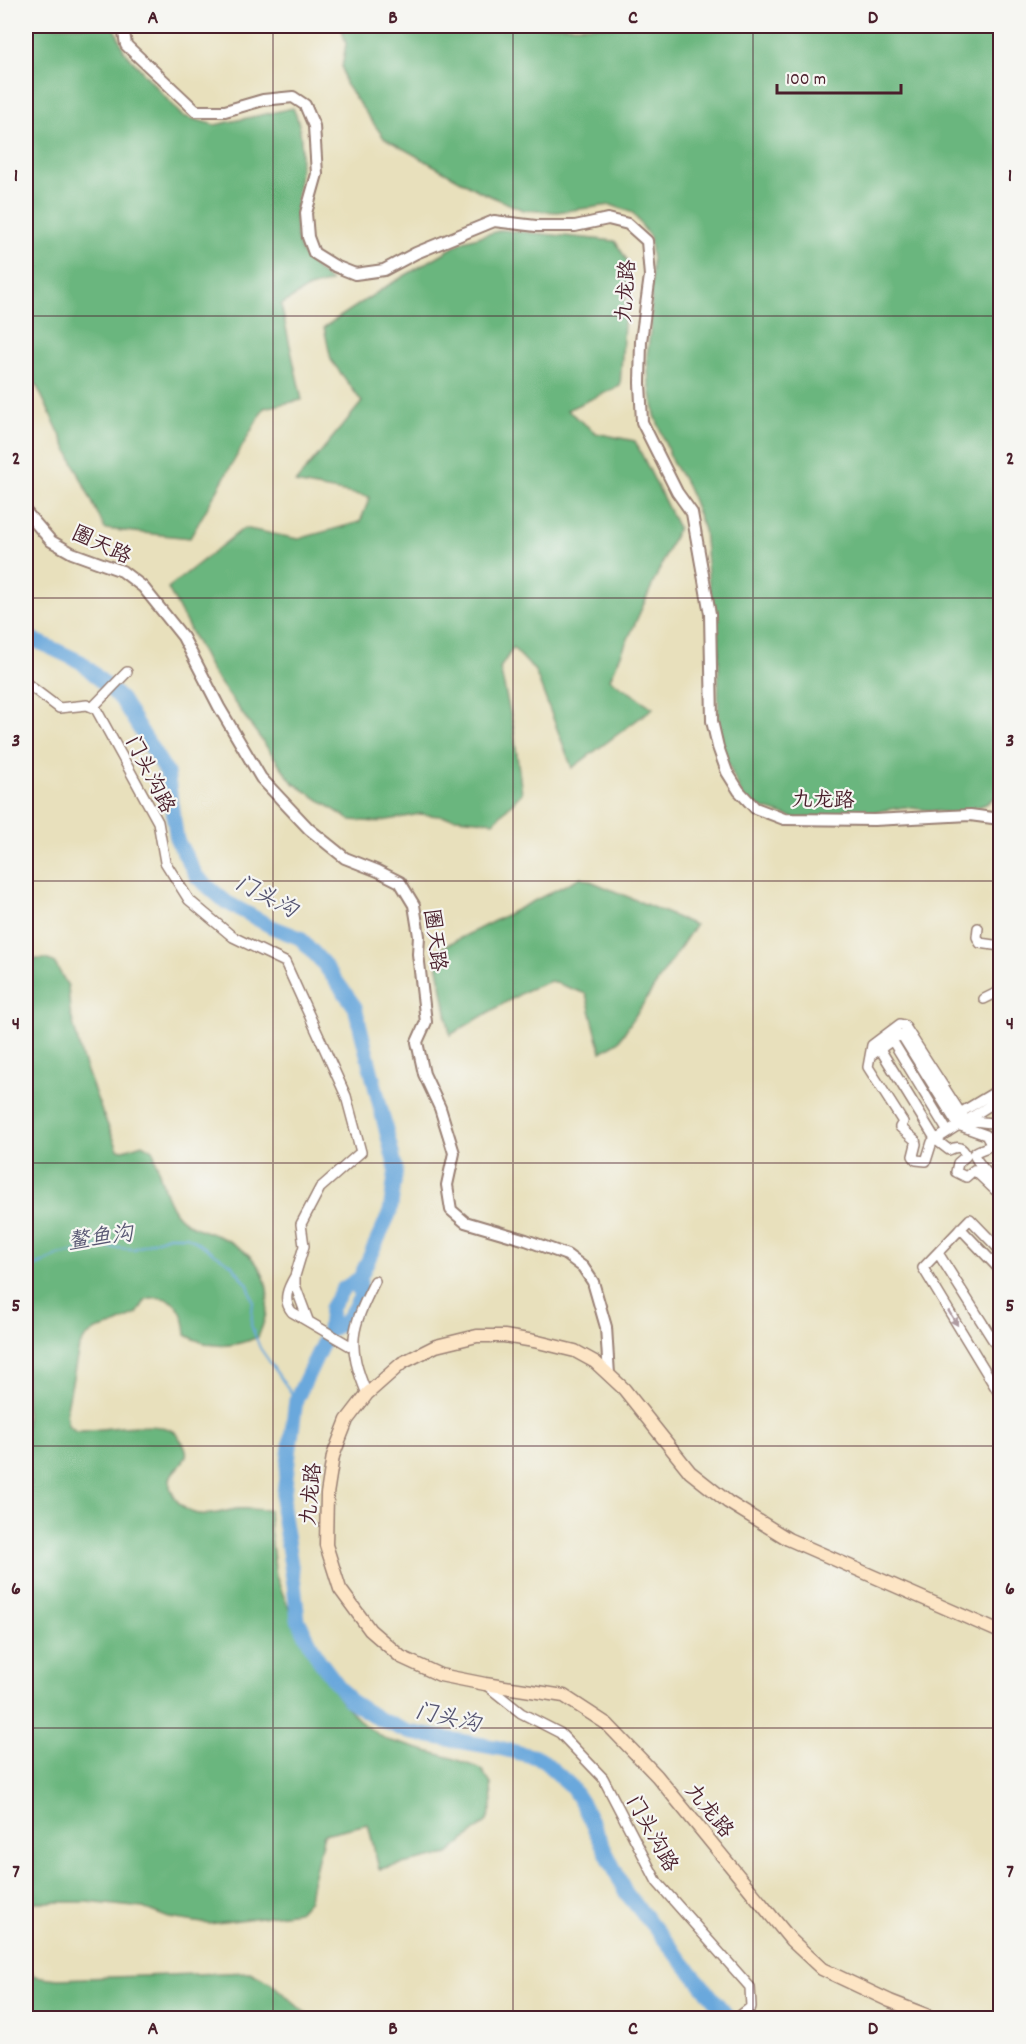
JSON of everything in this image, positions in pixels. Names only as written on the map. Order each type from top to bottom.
[{"type":"main road","name":"九龙路","points":[[934,2019],[822,1969],[791,1940],[657,1776],[607,1724],[564,1696],[440,1676],[401,1657],[370,1630],[340,1589],[326,1545],[327,1494],[333,1456],[347,1420],[367,1394],[402,1363],[436,1346],[477,1336],[504,1336],[575,1351],[594,1362],[624,1389],[690,1472],[728,1502],[788,1539],[1000,1632]]},
{"type":"street","name":"九龙路","points":[[123,26],[126,45],[196,111],[225,111],[263,100],[293,97],[305,105],[315,126],[316,174],[306,213],[308,237],[314,253],[335,266],[355,274],[384,270],[416,253],[494,221],[536,226],[575,225],[608,219],[628,224],[647,241],[650,276],[641,341],[642,422],[677,492],[692,513],[711,614],[712,722],[727,772],[739,791],[755,808],[784,819],[873,820],[970,815],[1000,819]]},
{"type":"street","name":"圈天路","points":[[26,512],[51,541],[72,553],[122,571],[143,587],[183,637],[219,707],[261,778],[309,829],[345,858],[400,882],[414,905],[419,936],[418,954],[426,1022],[417,1042],[424,1074],[440,1108],[454,1153],[447,1185],[451,1210],[465,1222],[526,1239],[567,1256],[583,1267],[593,1282],[606,1327],[609,1375]]},
{"type":"street","points":[[26,683],[59,708],[87,705],[93,707],[127,672]]},
{"type":"street","name":"门头沟路","points":[[93,707],[158,822],[165,862],[189,900],[233,937],[285,962],[346,1096],[361,1152],[320,1188],[305,1214],[301,1224],[304,1246],[295,1276],[297,1294],[308,1320],[352,1347]]},
{"type":"street","points":[[978,928],[976,938],[980,943],[1000,946]]},
{"type":"street","points":[[984,999],[1000,991]]},
{"type":"street","points":[[870,1056],[892,1040],[900,1024],[904,1025],[961,1119],[990,1139],[989,1146],[977,1150],[974,1154],[976,1160],[984,1166],[993,1180],[1000,1178]]},
{"type":"street","points":[[899,1030],[872,1045],[868,1067],[903,1122],[900,1127],[915,1140],[913,1155],[916,1160],[926,1161],[932,1142],[948,1132],[1000,1089]]},
{"type":"street","points":[[892,1040],[948,1132]]},
{"type":"street","points":[[880,1049],[936,1140],[949,1150],[956,1147],[965,1152],[966,1156],[958,1162],[956,1172],[966,1177],[974,1170],[995,1190],[1000,1186]]},
{"type":"street","points":[[961,1119],[1000,1099]]},
{"type":"street","points":[[961,1119],[1000,1124]]},
{"type":"street","points":[[1000,1250],[970,1219],[922,1268],[1000,1395]]},
{"type":"street","points":[[960,1228],[1000,1270]]},
{"type":"street","points":[[938,1253],[1000,1351]]},
{"type":"street","points":[[367,1394],[360,1378],[352,1347],[357,1317],[375,1281]]},
{"type":"street","name":"门头沟路","points":[[485,1684],[521,1713],[560,1733],[603,1778],[657,1882],[750,1987],[752,2007],[737,2019]]},
{"type":"green space","points":[[26,26],[114,26],[124,51],[182,116],[215,125],[293,108],[299,125],[301,165],[296,206],[298,242],[304,256],[331,282],[306,289],[281,305],[302,400],[264,408],[190,538],[105,529],[26,363]]},
{"type":"green space","points":[[341,26],[1000,26],[1000,790],[998,795],[986,804],[958,814],[904,807],[868,813],[798,819],[745,803],[718,740],[719,639],[709,585],[704,530],[687,485],[672,462],[655,415],[649,382],[647,356],[651,325],[652,263],[650,237],[633,213],[611,205],[557,212],[523,210],[481,192],[384,138],[345,84],[342,67],[346,44]]},
{"type":"green space","points":[[502,230],[615,241],[628,262],[620,386],[567,410],[596,433],[635,441],[678,528],[610,679],[653,708],[572,768],[535,671],[513,648],[500,668],[513,726],[522,793],[494,822],[420,814],[377,822],[350,820],[293,783],[212,672],[168,588],[244,528],[298,539],[360,522],[370,497],[295,483],[362,402],[331,360],[324,327],[387,286],[464,241]]},
{"type":"green space","points":[[581,877],[695,925],[618,1042],[601,1052],[586,994],[551,981],[527,990],[450,1035],[435,951]]},
{"type":"green space","points":[[26,959],[45,959],[54,962],[68,986],[70,1011],[82,1058],[118,1149],[124,1150],[142,1144],[153,1150],[164,1190],[179,1217],[189,1224],[234,1244],[247,1254],[264,1277],[267,1290],[267,1305],[258,1337],[239,1343],[212,1345],[186,1335],[180,1311],[176,1305],[164,1298],[146,1299],[137,1314],[96,1330],[85,1338],[79,1347],[66,1413],[68,1425],[76,1431],[131,1426],[168,1428],[176,1433],[186,1449],[186,1456],[172,1474],[170,1485],[174,1496],[186,1509],[196,1514],[214,1514],[237,1509],[269,1510],[276,1576],[315,1662],[341,1701],[363,1724],[387,1740],[452,1758],[481,1769],[491,1784],[492,1807],[487,1821],[448,1854],[379,1869],[368,1824],[324,1834],[309,1900],[298,1912],[209,1924],[169,1918],[143,1908],[87,1902],[28,1902],[26,1907]]},
{"type":"green space","points":[[26,1963],[34,1976],[58,1979],[250,1972],[271,1983],[311,2018],[26,2018]]},
{"type":"waterway","name":"门头沟","points":[[26,636],[81,662],[121,699],[167,773],[177,840],[197,877],[226,902],[272,927],[300,938],[323,963],[355,1007],[396,1169],[390,1212],[360,1278],[343,1289],[331,1308],[329,1330],[296,1400],[282,1509],[298,1620],[319,1660],[349,1700],[379,1719],[408,1732],[499,1748],[540,1758],[570,1785],[583,1805],[626,1893],[729,2018]]},
{"type":"waterway","name":"鳌鱼沟","points":[[26,1267],[34,1267],[59,1255],[98,1247],[134,1249],[168,1236],[187,1236],[231,1264],[248,1285],[253,1301],[251,1325],[260,1348],[296,1400]]},
{"type":"waterway","name":"门头沟","points":[[329,1330],[346,1321],[360,1298],[360,1278]]}]
